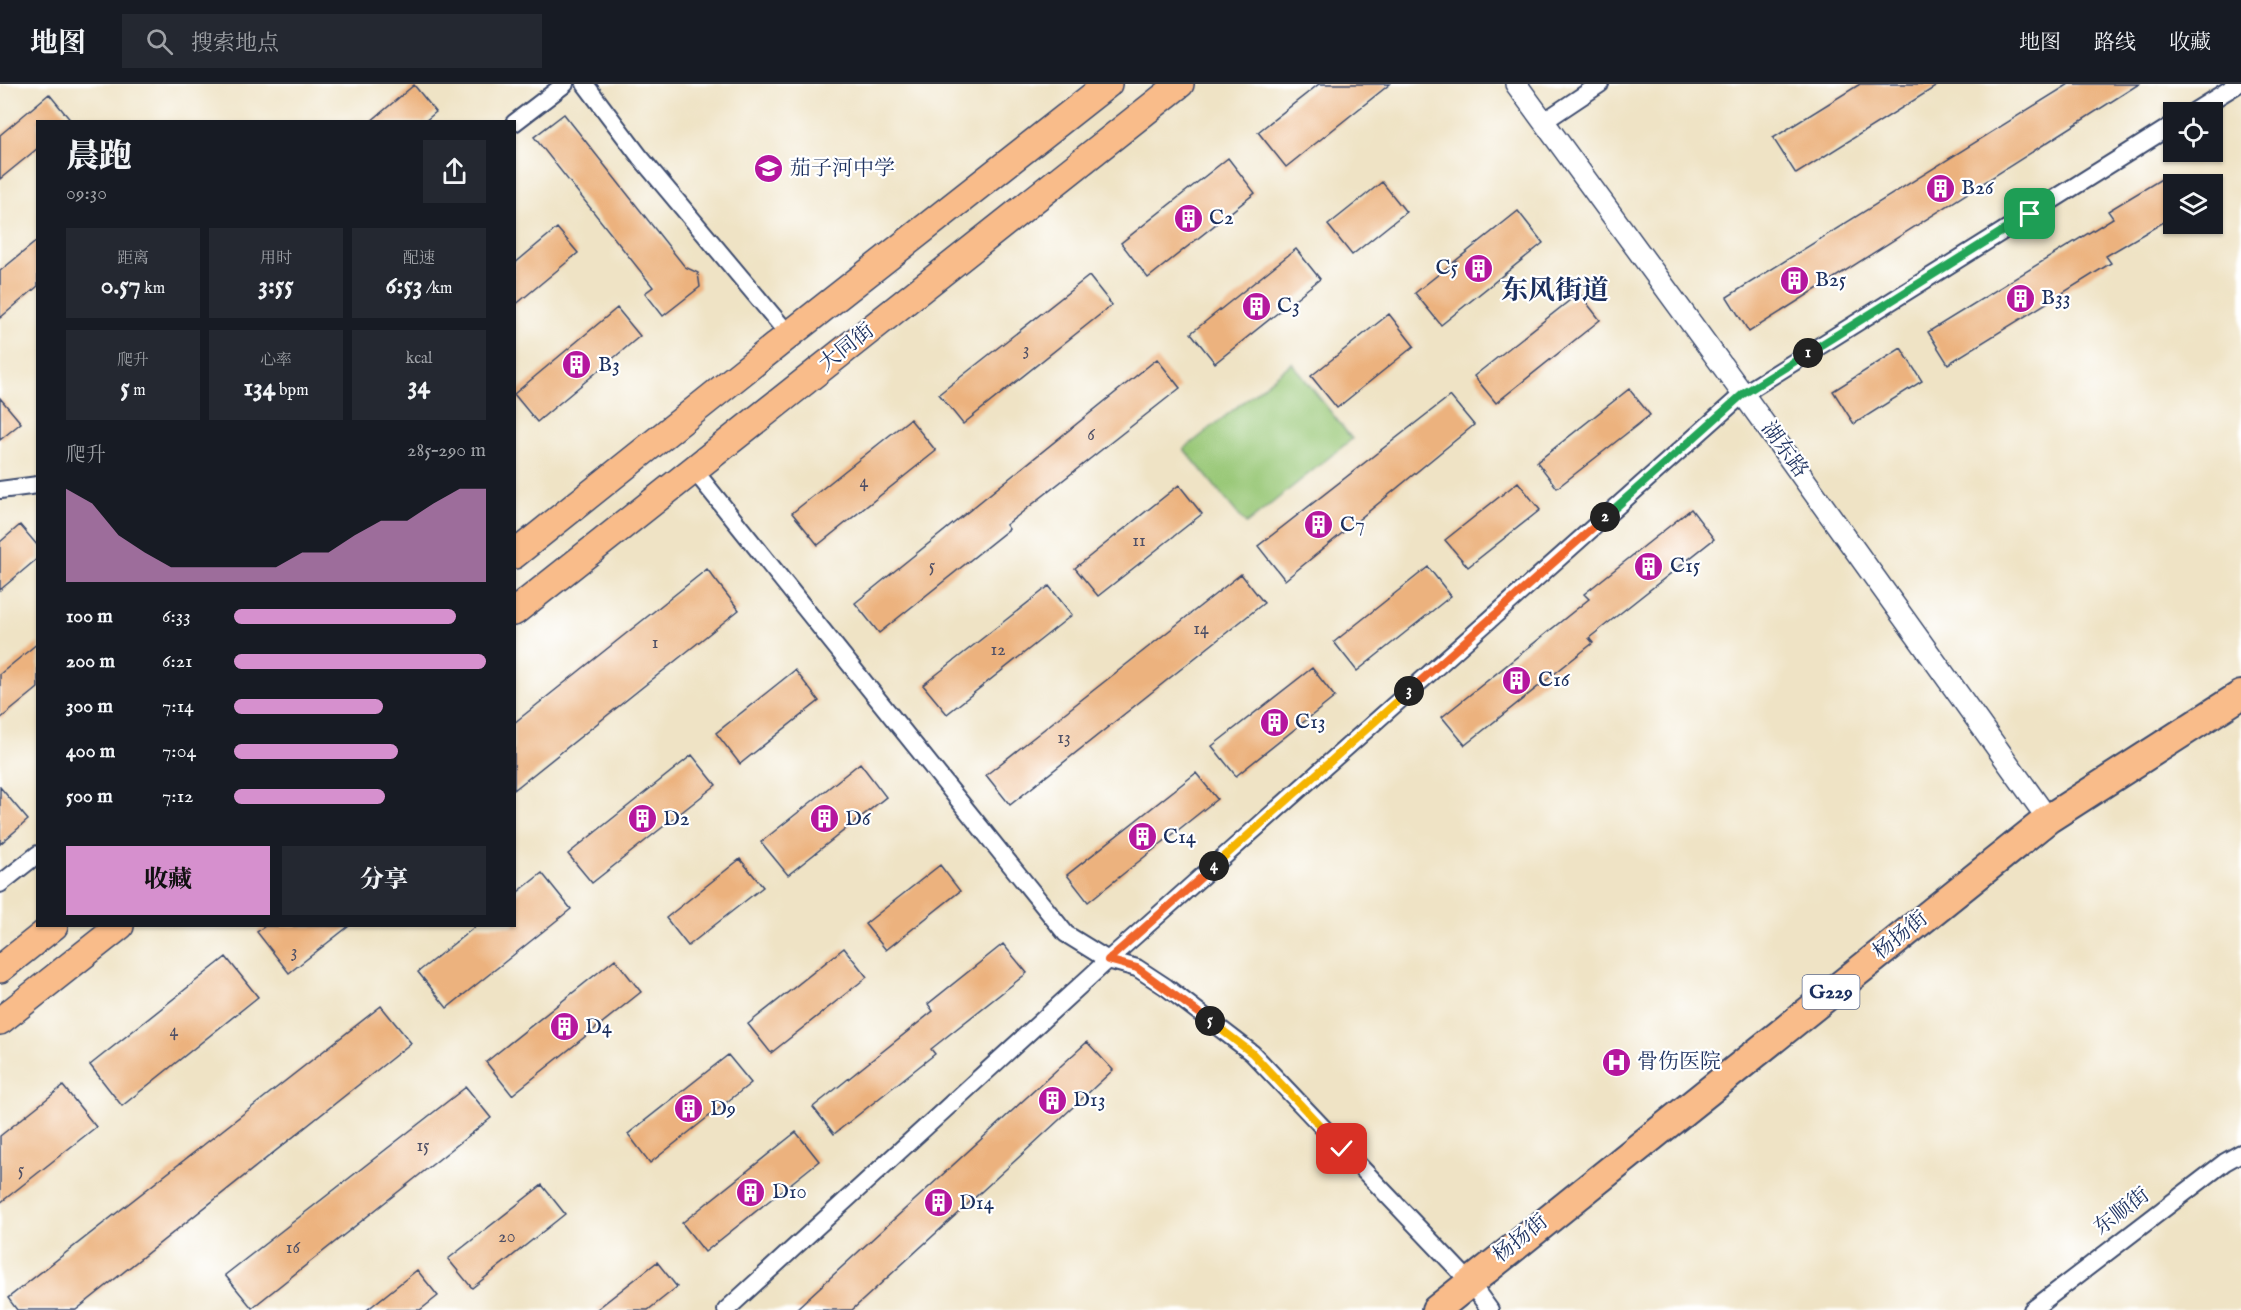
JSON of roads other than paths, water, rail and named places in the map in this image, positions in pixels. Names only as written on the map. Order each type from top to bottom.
[{"type":"highway","name":"杨扬街","points":[[1436,1310],[1469,1281],[2048,819],[2241,695]]},
{"type":"main road","points":[[516,553],[1108,84]]},
{"type":"main road","name":"大同街","points":[[516,610],[1180,84]]},
{"type":"main road","points":[[0,969],[53,927]]},
{"type":"main road","points":[[0,1021],[119,927]]},
{"type":"street","points":[[516,121],[565,84]]},
{"type":"street","points":[[585,84],[640,157],[789,335]]},
{"type":"street","name":"湖东路","points":[[1516,84],[1743,394],[2048,819]]},
{"type":"street","points":[[1543,122],[1600,84]]},
{"type":"street","points":[[2209,102],[2238,84]]},
{"type":"street","points":[[726,1310],[1108,960],[1743,394],[2163,131]]},
{"type":"street","points":[[694,470],[1066,934],[1108,960],[1137,968],[1166,987],[1252,1053],[1469,1281],[1490,1310]]},
{"type":"street","points":[[0,490],[36,485]]},
{"type":"street","points":[[0,884],[36,856]]},
{"type":"street","name":"东顺街","points":[[2032,1310],[2225,1162],[2241,1153]]},
{"type":"place","name":"茄子河中学","points":[[769,169]]},
{"type":"place","name":"B26","points":[[1940,188]]},
{"type":"place","name":"C2","points":[[1188,218]]},
{"type":"place","name":"C5","points":[[1479,268]]},
{"type":"place","name":"B25","points":[[1794,280]]},
{"type":"place","name":"B33","points":[[2020,298]]},
{"type":"place","name":"C3","points":[[1256,306]]},
{"type":"place","name":"B3","points":[[577,365]]},
{"type":"place","name":"C7","points":[[1319,525]]},
{"type":"place","name":"C15","points":[[1649,566]]},
{"type":"place","name":"C16","points":[[1517,680]]},
{"type":"place","name":"C13","points":[[1274,722]]},
{"type":"place","name":"D2","points":[[642,819]]},
{"type":"place","name":"D6","points":[[824,819]]},
{"type":"place","name":"C14","points":[[1142,837]]},
{"type":"place","name":"D4","points":[[564,1027]]},
{"type":"place","name":"骨伤医院","points":[[1616,1062]]},
{"type":"place","name":"D13","points":[[1052,1100]]},
{"type":"place","name":"D9","points":[[689,1109]]},
{"type":"place","name":"D10","points":[[751,1192]]},
{"type":"place","name":"D14","points":[[938,1203]]},
{"type":"district","name":"东风街道","points":[[1555,292]]}]
